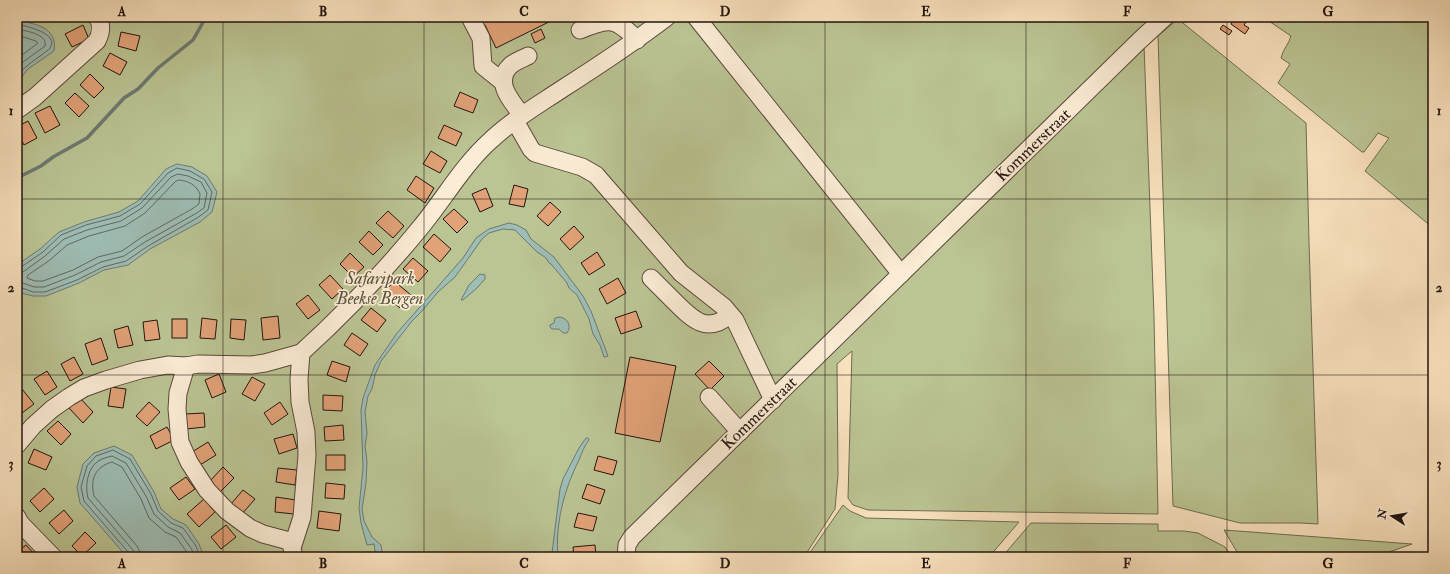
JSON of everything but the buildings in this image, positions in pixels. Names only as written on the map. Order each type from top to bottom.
[{"type":"street","points":[[17,110],[35,97],[96,41],[101,31],[101,26],[97,17]]},
{"type":"street","points":[[470,17],[481,38],[482,66],[503,82]]},
{"type":"street","points":[[17,446],[33,426],[52,409],[84,388],[140,370],[168,365],[186,366],[198,364],[252,366],[302,353],[337,319],[412,238],[476,155],[491,140],[519,118],[637,40],[667,17]]},
{"type":"street","points":[[696,17],[901,274]]},
{"type":"street","name":"Kommerstraat","points":[[626,557],[627,545],[632,537],[1139,41],[1166,17]]},
{"type":"street","points":[[580,30],[597,23],[612,21],[626,28],[637,40]]},
{"type":"street","points":[[528,56],[512,64],[506,71],[503,82],[531,149],[541,156],[582,167],[596,175],[682,273],[724,307],[739,328],[773,400]]},
{"type":"street","points":[[651,278],[691,319],[710,325],[722,322],[730,314]]},
{"type":"street","points":[[186,366],[178,393],[177,409],[180,442],[189,462],[207,490],[227,511],[250,528],[294,550],[302,517],[307,455],[306,432],[300,402],[299,379],[302,353]]},
{"type":"street","points":[[709,397],[740,432]]},
{"type":"street","points":[[17,517],[20,523],[53,557]]},
{"type":"green space","name":"Safaripark Beekse Bergen","points":[[17,17],[1160,17],[1144,45],[1154,316],[1158,514],[868,510],[853,505],[848,498],[852,351],[837,364],[838,475],[835,509],[804,557],[17,557]]},
{"type":"green space","points":[[1263,17],[1433,17],[1433,228],[1365,171],[1389,138],[1378,133],[1364,152],[1362,152],[1278,83],[1290,64],[1281,58],[1291,36]]},
{"type":"green space","points":[[1178,19],[1306,123],[1318,524],[1240,523],[1173,506],[1158,36]]},
{"type":"green space","points":[[843,505],[850,511],[866,518],[1019,522],[989,557],[807,557]]},
{"type":"green space","points":[[1031,523],[1158,524],[1158,531],[1184,531],[1198,533],[1225,547],[1232,557],[1002,557]]},
{"type":"green space","points":[[1224,530],[1412,544],[1375,557],[1240,557]]},
{"type":"water","points":[[17,20],[38,25],[49,32],[54,43],[54,51],[28,69],[17,83]]},
{"type":"water","points":[[177,164],[192,167],[207,176],[217,192],[212,212],[200,222],[150,249],[128,265],[104,270],[79,283],[46,296],[33,296],[21,293],[17,289],[17,265],[40,249],[59,232],[84,222],[119,212],[138,201],[166,169]]},
{"type":"water","points":[[509,223],[526,230],[531,239],[554,257],[583,296],[591,311],[608,356],[604,357],[600,345],[593,334],[589,319],[577,295],[569,288],[567,283],[546,258],[536,251],[515,230],[503,229],[489,233],[482,239],[455,277],[438,292],[412,321],[381,361],[375,375],[372,389],[368,396],[365,412],[367,433],[365,446],[367,461],[366,483],[362,509],[364,521],[372,537],[381,545],[383,557],[376,557],[374,544],[367,545],[361,523],[359,508],[363,468],[361,410],[363,398],[375,365],[397,333],[463,258],[476,238],[489,229]]},
{"type":"water","points":[[480,274],[485,275],[485,279],[477,288],[461,300],[469,285]]},
{"type":"water","points":[[560,317],[565,319],[569,325],[567,333],[563,333],[559,329],[552,329],[550,327],[550,325],[554,323],[555,318]]},
{"type":"water","points":[[586,438],[589,440],[584,447],[565,495],[559,520],[557,545],[558,557],[553,557],[552,553],[560,489],[563,479],[579,448]]},
{"type":"water","points":[[114,446],[132,455],[154,492],[161,509],[173,519],[186,525],[199,544],[204,557],[127,557],[80,503],[77,487],[83,464],[94,453]]},
{"type":"waterway","points":[[17,178],[41,166],[53,157],[87,138],[124,98],[138,89],[158,68],[193,40],[206,17]]}]
